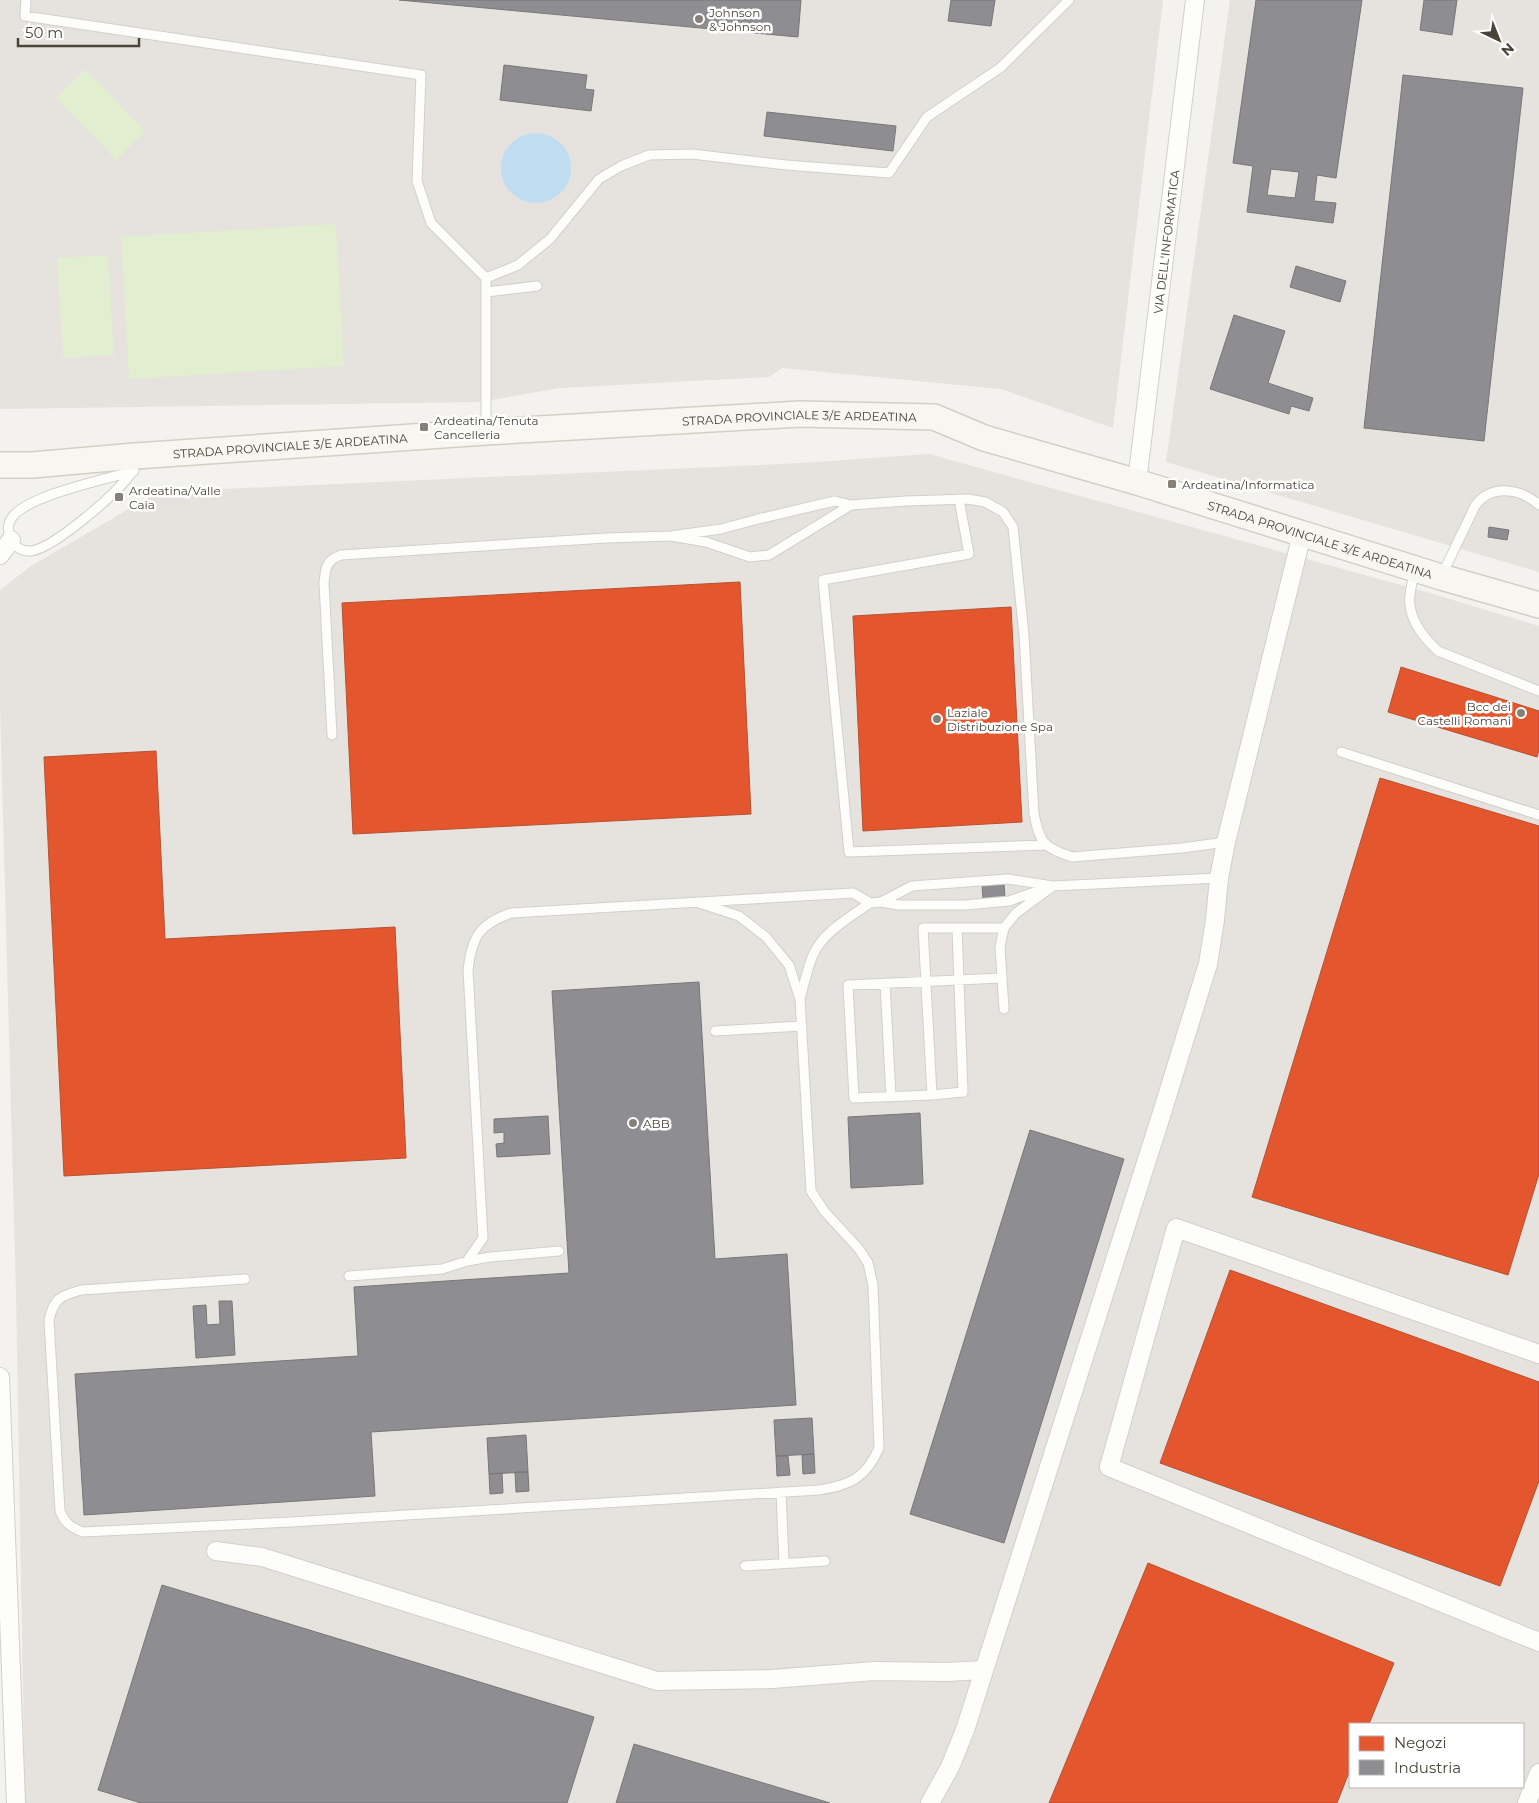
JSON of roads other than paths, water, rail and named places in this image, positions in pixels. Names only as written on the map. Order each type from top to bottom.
[{"type":"main road","name":"STRADA PROVINCIALE 3/E ARDEATINA","points":[[32,465],[134,463],[486,432],[800,414],[934,417],[984,438],[1137,482],[1441,577],[1539,605]]},
{"type":"main road","points":[[0,465],[32,465]]},
{"type":"main road","points":[[0,476],[32,465]]},
{"type":"street","name":"VIA DELL'INFORMATICA","points":[[1137,482],[1195,0]]},
{"type":"street","points":[[930,1803],[955,1755],[984,1670],[1208,964],[1219,878],[1226,842],[1302,534]]},
{"type":"street","points":[[0,555],[11,540]]},
{"type":"street","points":[[1537,1642],[1109,1467],[1176,1228],[1539,1354]]},
{"type":"street","points":[[0,1377],[16,1803]]},
{"type":"street","points":[[216,1551],[262,1557],[657,1681],[772,1679],[875,1671],[946,1672],[984,1670]]},
{"type":"street","points":[[1532,1797],[1539,1773]]},
{"type":"lane","points":[[26,0],[25,16],[421,75],[417,181],[431,223],[486,278],[486,432]]},
{"type":"lane","points":[[486,278],[518,264],[550,238],[599,180],[621,166],[649,155],[692,154],[786,165],[889,173],[927,117],[1000,68],[1070,0]]},
{"type":"lane","points":[[486,292],[536,286]]},
{"type":"lane","points":[[134,463],[98,506],[52,542],[32,551],[24,551],[11,540],[8,528],[10,520],[30,504],[134,463]]},
{"type":"lane","points":[[1441,577],[1475,506],[1482,498],[1490,493],[1500,491],[1517,493],[1533,500],[1539,505]]},
{"type":"lane","points":[[959,499],[969,554],[823,580],[848,852],[1046,845]]},
{"type":"lane","points":[[332,735],[324,583],[326,566],[332,558],[341,555],[606,538],[671,536],[721,529],[835,502],[851,504],[959,499],[985,502],[1003,512],[1013,527],[1024,635],[1034,814],[1038,835],[1046,845],[1056,852],[1072,857],[1182,848],[1226,842]]},
{"type":"lane","points":[[671,536],[706,542],[750,557],[769,555],[851,504]]},
{"type":"lane","points":[[1416,569],[1409,604],[1417,627],[1426,640],[1438,651],[1539,691]]},
{"type":"lane","points":[[1341,752],[1539,815]]},
{"type":"lane","points":[[800,1000],[813,953],[827,937],[843,921],[870,904],[881,902],[912,886],[1008,879],[1053,886],[1219,878]]},
{"type":"lane","points":[[881,902],[899,905],[991,903],[1009,901],[1053,886]]},
{"type":"lane","points":[[1004,1009],[1000,947],[1004,928],[1016,913],[1053,886]]},
{"type":"lane","points":[[490,1257],[483,1238],[468,970],[471,947],[480,931],[495,919],[511,913],[853,893],[870,904]]},
{"type":"lane","points":[[245,1279],[81,1290],[59,1298],[52,1305],[49,1320],[60,1511],[64,1521],[72,1528],[83,1532],[291,1522],[781,1492],[840,1487],[854,1480],[865,1471],[874,1460],[880,1448],[873,1285],[868,1263],[825,1212],[811,1191],[800,1000],[789,965],[766,937],[739,916],[696,902]]},
{"type":"lane","points":[[932,1095],[923,928],[1004,928]]},
{"type":"lane","points":[[957,928],[959,980],[963,1092],[854,1098],[848,985],[926,981],[959,980],[1002,978]]},
{"type":"lane","points":[[885,983],[891,1097]]},
{"type":"lane","points":[[715,1031],[802,1026]]},
{"type":"lane","points":[[467,1261],[483,1238]]},
{"type":"lane","points":[[349,1276],[442,1269],[467,1261],[490,1257],[559,1251]]},
{"type":"lane","points":[[781,1492],[784,1563]]},
{"type":"lane","points":[[745,1566],[825,1561]]},
{"type":"water","points":[[536,133],[549,136],[561,143],[568,155],[571,168],[568,181],[561,193],[549,200],[536,203],[523,200],[511,193],[504,181],[501,168],[504,155],[511,143],[523,136]]},
{"type":"place","name":"Johnson & Johnson","points":[[699,19]]},
{"type":"place","name":"Ardeatina/Tenuta Cancelleria","points":[[424,427]]},
{"type":"place","name":"Ardeatina/Informatica","points":[[1172,484]]},
{"type":"place","name":"Ardeatina/Valle Caia","points":[[119,497]]},
{"type":"place","name":"Bcc dei Castelli Romani","points":[[1521,713]]},
{"type":"place","name":"Laziale Distribuzione Spa","points":[[937,719]]},
{"type":"place","name":"ABB","points":[[633,1123]]}]
